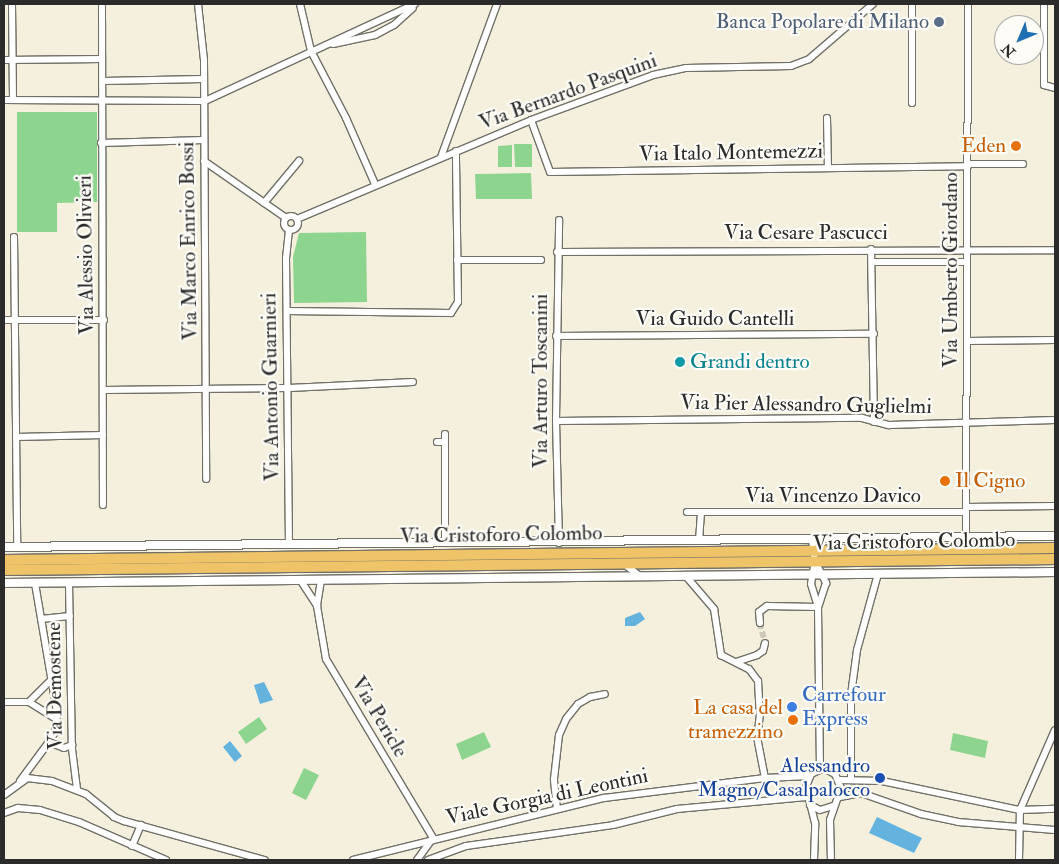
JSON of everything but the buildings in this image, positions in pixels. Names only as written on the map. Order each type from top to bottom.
[{"type":"main road","name":"Via Cristoforo Colombo","points":[[4,560],[813,545],[999,549],[1055,548]]},
{"type":"main road","name":"Via Cristoforo Colombo","points":[[4,570],[1055,558]]},
{"type":"street","points":[[12,4],[13,100]]},
{"type":"street","name":"Via Alessio Olivieri","points":[[102,4],[103,505]]},
{"type":"street","name":"Via Marco Enrico Bossi","points":[[198,4],[205,101],[204,161],[208,389],[206,479]]},
{"type":"street","points":[[300,4],[311,51],[346,118],[375,184]]},
{"type":"street","points":[[327,45],[375,36],[394,25],[416,4]]},
{"type":"street","points":[[4,100],[205,101],[416,4]]},
{"type":"street","points":[[441,157],[498,4]]},
{"type":"street","name":"Via Bernardo Pasquini","points":[[297,219],[375,184],[531,120],[653,75],[686,68],[792,66],[809,60],[873,4]]},
{"type":"street","points":[[912,4],[912,103]]},
{"type":"street","name":"Via Umberto Giordano","points":[[966,537],[968,421],[966,341],[968,4]]},
{"type":"street","points":[[1044,6],[1044,85],[1055,88]]},
{"type":"street","points":[[4,60],[102,59]]},
{"type":"street","points":[[102,81],[204,79]]},
{"type":"street","points":[[827,118],[828,168]]},
{"type":"street","name":"Via Italo Montemezzi","points":[[531,120],[550,172],[1023,164]]},
{"type":"street","points":[[101,143],[204,140]]},
{"type":"street","points":[[287,311],[451,313],[458,302],[456,151]]},
{"type":"street","points":[[204,161],[286,218],[290,216],[297,219],[297,228],[289,230],[285,226],[286,218]]},
{"type":"street","points":[[264,203],[299,161]]},
{"type":"street","name":"Via Arturo Toscanini","points":[[559,220],[556,336],[559,543]]},
{"type":"street","name":"Via Antonio Guarnieri","points":[[289,230],[287,311],[289,544]]},
{"type":"street","points":[[14,237],[17,547]]},
{"type":"street","points":[[871,248],[874,334],[874,422]]},
{"type":"street","name":"Via Cesare Pascucci","points":[[557,252],[871,248],[1055,250]]},
{"type":"street","points":[[457,260],[541,260]]},
{"type":"street","name":"Via Cesare Pascucci","points":[[872,262],[967,262]]},
{"type":"street","points":[[4,320],[104,320]]},
{"type":"street","name":"Via Guido Cantelli","points":[[556,336],[874,334]]},
{"type":"street","points":[[966,341],[1055,340]]},
{"type":"street","points":[[103,390],[289,388],[413,382]]},
{"type":"street","name":"Via Pier Alessandro Guglielmi","points":[[556,421],[863,418],[889,425],[968,421],[1055,420]]},
{"type":"street","points":[[445,434],[445,543]]},
{"type":"street","points":[[16,437],[103,435]]},
{"type":"street","points":[[437,442],[445,442]]},
{"type":"street","name":"Via Vincenzo Davico","points":[[687,512],[966,510],[1055,506]]},
{"type":"street","points":[[699,541],[701,513]]},
{"type":"street","name":"Via Cristoforo Colombo","points":[[4,547],[699,541],[813,545],[966,537],[1055,536]]},
{"type":"street","name":"Via Cristoforo Colombo","points":[[984,538],[999,549]]},
{"type":"street","points":[[813,545],[815,562],[811,584],[818,607],[820,769]]},
{"type":"street","points":[[815,562],[823,574],[826,584],[818,607]]},
{"type":"street","name":"Via Cristoforo Colombo","points":[[624,563],[640,576]]},
{"type":"street","name":"Via Cristoforo Colombo","points":[[4,584],[1055,572]]},
{"type":"street","points":[[851,778],[851,695],[858,650],[878,574]]},
{"type":"street","points":[[685,576],[712,605],[719,651],[724,657],[752,671],[758,681],[760,714],[757,738],[765,778]]},
{"type":"street","name":"Via Pericle","points":[[321,580],[317,606],[326,659],[433,838]]},
{"type":"street","name":"Via Pericle","points":[[301,581],[317,606]]},
{"type":"street","name":"Via Demostene","points":[[20,781],[49,742],[56,719],[52,680],[35,583]]},
{"type":"street","name":"Via Demostene","points":[[69,583],[72,745],[77,789]]},
{"type":"street","points":[[760,623],[759,612],[767,606],[818,607]]},
{"type":"street","points":[[41,620],[70,616]]},
{"type":"street","points":[[736,662],[763,651],[765,642]]},
{"type":"street","points":[[29,702],[52,680]]},
{"type":"street","points":[[557,809],[554,779],[559,735],[566,719],[578,704],[605,694]]},
{"type":"street","points":[[4,702],[29,702],[56,719]]},
{"type":"street","points":[[1019,860],[1018,826],[1020,810],[1031,777],[1055,730]]},
{"type":"street","points":[[49,742],[64,748],[72,745]]},
{"type":"street","points":[[814,860],[815,823],[808,801],[810,776],[820,769],[830,770],[839,780],[840,796],[833,806],[829,829],[831,860]]},
{"type":"street","name":"Viale Gorgia di Leontini","points":[[353,860],[433,838],[604,798],[765,778],[810,776]]},
{"type":"street","points":[[4,795],[20,781],[33,778],[77,789],[114,817],[265,860]]},
{"type":"street","points":[[839,780],[851,778],[906,784],[1020,810],[1055,809]]},
{"type":"street","points":[[840,796],[858,793],[939,818],[1055,830]]},
{"type":"street","points":[[808,801],[820,810],[833,806]]},
{"type":"street","name":"Viale Gorgia di Leontini","points":[[428,860],[466,846],[613,825],[677,809],[808,801]]},
{"type":"street","points":[[4,813],[18,808],[40,810],[79,822],[166,860]]},
{"type":"street","points":[[132,846],[141,825]]},
{"type":"street","points":[[417,860],[433,838]]},
{"type":"green space","points":[[17,112],[97,112],[97,202],[57,203],[57,232],[17,232]]},
{"type":"green space","points":[[514,144],[532,144],[532,167],[515,167]]},
{"type":"green space","points":[[512,145],[512,167],[498,167],[498,146]]},
{"type":"green space","points":[[531,173],[532,199],[476,199],[475,174]]},
{"type":"green space","points":[[366,232],[367,302],[294,303],[293,257],[299,233]]},
{"type":"green space","points":[[259,717],[267,729],[246,744],[238,732]]},
{"type":"green space","points":[[484,732],[491,747],[462,760],[456,744]]},
{"type":"green space","points":[[953,733],[988,741],[985,758],[950,750]]},
{"type":"green space","points":[[304,768],[319,775],[306,800],[292,793]]},
{"type":"water","points":[[640,612],[645,619],[635,626],[625,626],[625,618]]},
{"type":"water","points":[[264,682],[273,700],[260,704],[254,685]]},
{"type":"water","points":[[230,741],[242,756],[235,762],[223,747]]},
{"type":"water","points":[[877,817],[922,838],[914,853],[869,833]]},
{"type":"tunnel","points":[[760,623],[765,643]]},
{"type":"place","name":"Banca Popolare di Milano","points":[[939,22]]},
{"type":"place","name":"Eden","points":[[1016,146]]},
{"type":"place","name":"Grandi dentro","points":[[680,362]]},
{"type":"place","name":"Il Cigno","points":[[945,481]]},
{"type":"place","name":"Carrefour Express","points":[[792,707]]},
{"type":"place","name":"La casa del tramezzino","points":[[793,720]]},
{"type":"place","name":"Alessandro Magno/Casalpalocco","points":[[880,778]]}]
